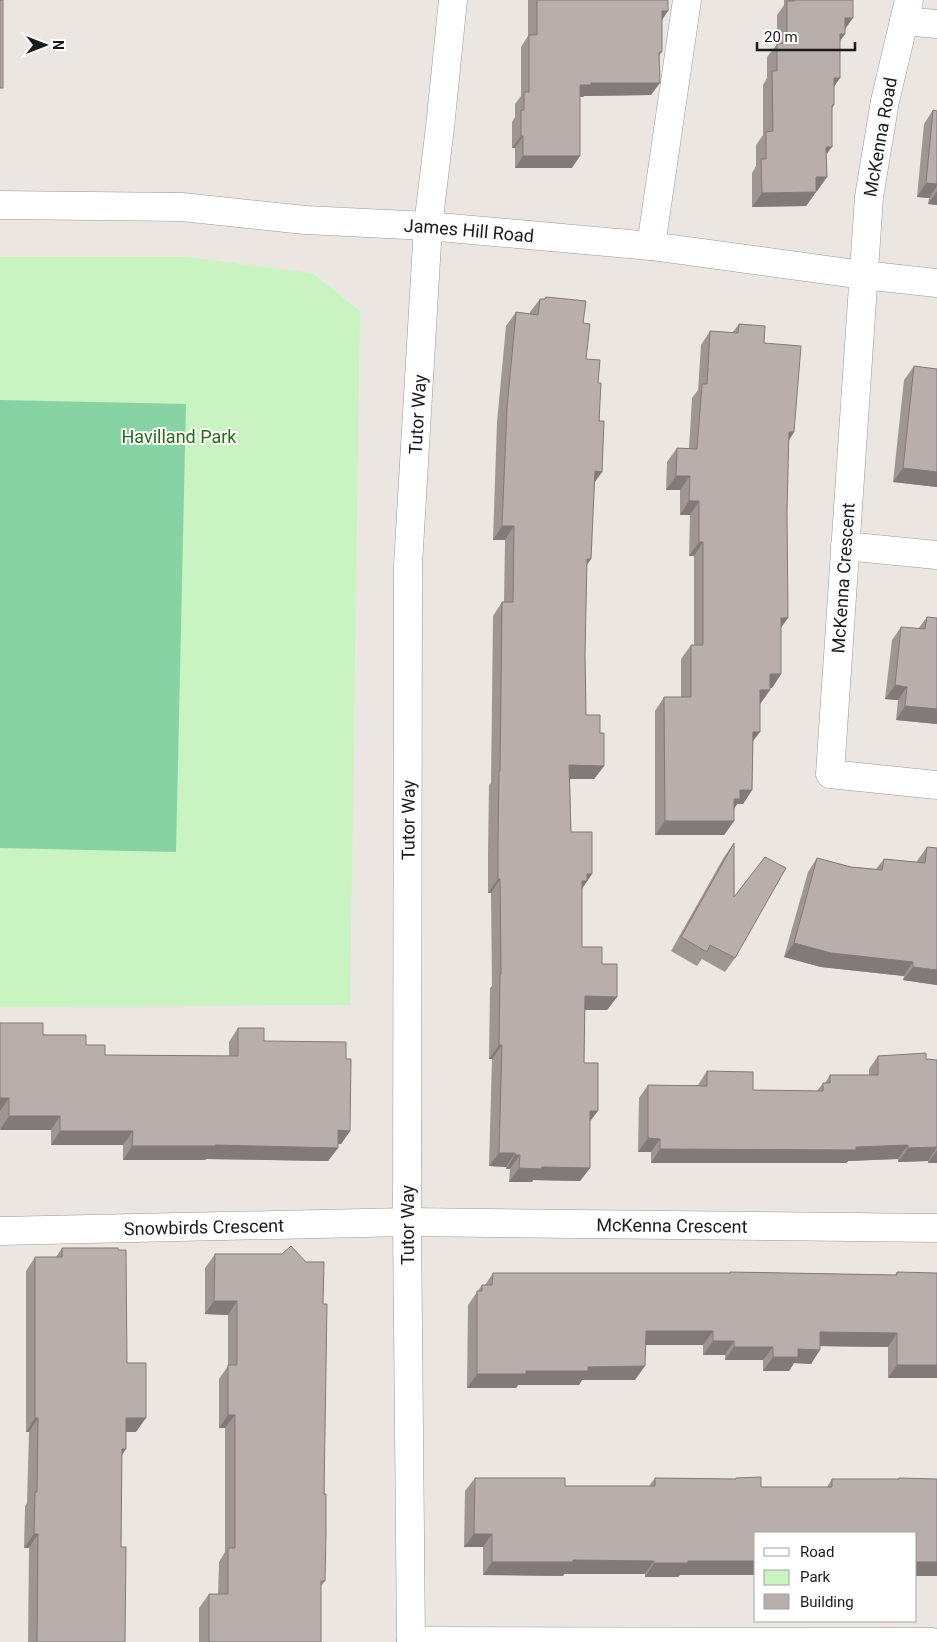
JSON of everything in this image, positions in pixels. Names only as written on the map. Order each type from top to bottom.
[{"type":"street","name":"Tutor Way","points":[[412,1641],[407,1222],[408,565],[428,226],[453,0]]},
{"type":"street","points":[[651,246],[687,0]]},
{"type":"street","points":[[906,10],[937,24]]},
{"type":"street","name":"McKenna Road","points":[[863,275],[869,197],[885,101],[906,10]]},
{"type":"street","name":"James Hill Road","points":[[0,205],[182,206],[305,220],[428,226],[651,246],[863,275],[937,283]]},
{"type":"street","name":"McKenna Crescent","points":[[863,275],[830,774],[937,785]]},
{"type":"street","points":[[845,546],[937,555]]},
{"type":"street","name":"McKenna Crescent","points":[[407,1222],[937,1228]]},
{"type":"street","name":"Snowbirds Crescent","points":[[0,1231],[407,1222]]},
{"type":"street","points":[[412,1641],[931,1642]]},
{"type":"green space","name":"Havilland Park","points":[[0,257],[186,257],[312,273],[360,311],[350,1005],[0,1007]]},
{"type":"green space","points":[[0,400],[186,404],[176,852],[0,848]]},
{"type":"building","points":[[0,0],[3,0],[3,88],[0,88]]},
{"type":"building","points":[[537,0],[668,0],[668,11],[662,11],[662,52],[659,52],[660,83],[591,83],[591,85],[580,85],[580,156],[523,156],[521,110],[524,110],[524,92],[529,92],[529,35],[537,35]]},
{"type":"building","points":[[853,0],[853,18],[845,18],[845,34],[840,34],[840,78],[834,78],[832,147],[826,147],[827,177],[816,177],[816,192],[762,193],[761,159],[766,159],[766,132],[773,131],[772,71],[777,71],[777,44],[787,43],[787,1]]},
{"type":"building","points":[[933,110],[937,111],[937,184],[926,183]]},
{"type":"building","points":[[546,297],[586,301],[583,323],[590,324],[586,359],[600,360],[598,383],[601,383],[599,421],[604,421],[602,472],[595,471],[591,559],[587,559],[585,655],[586,715],[600,715],[600,733],[604,733],[604,766],[569,765],[571,832],[592,832],[592,874],[587,874],[587,881],[582,881],[582,947],[602,947],[602,964],[617,964],[617,997],[585,996],[584,1063],[598,1063],[598,1111],[590,1111],[590,1168],[519,1168],[520,1155],[515,1155],[515,1153],[499,1153],[502,1045],[499,1045],[501,974],[498,840],[502,602],[513,602],[514,526],[502,526],[507,408],[516,312],[538,315],[540,299],[545,299]]},
{"type":"building","points":[[739,324],[765,326],[764,343],[801,346],[794,432],[789,432],[787,511],[788,618],[781,618],[781,674],[770,674],[770,690],[760,690],[760,732],[753,732],[752,790],[740,790],[740,799],[734,799],[734,821],[665,821],[664,697],[691,697],[691,645],[703,645],[703,542],[699,542],[699,501],[689,501],[690,476],[676,476],[677,448],[697,449],[702,384],[707,384],[710,331],[738,333]]},
{"type":"building","points":[[914,366],[937,369],[937,472],[903,468]]},
{"type":"building","points":[[927,617],[937,618],[937,709],[905,706],[907,687],[895,685],[901,627],[925,629]]},
{"type":"building","points":[[734,843],[734,897],[765,857],[786,868],[735,958],[710,945],[707,952],[681,937]]},
{"type":"building","points":[[927,847],[937,848],[937,970],[913,967],[913,962],[831,953],[794,943],[817,858],[851,867],[882,870],[884,859],[925,863]]},
{"type":"building","points":[[0,1023],[43,1023],[43,1035],[86,1035],[86,1045],[105,1045],[105,1055],[238,1056],[238,1028],[264,1028],[264,1041],[346,1042],[346,1059],[351,1059],[350,1131],[338,1130],[338,1148],[215,1145],[132,1146],[133,1131],[60,1131],[60,1116],[9,1116],[9,1098],[0,1098]]},
{"type":"building","points":[[926,1053],[926,1059],[937,1060],[937,1147],[908,1148],[908,1145],[856,1147],[856,1150],[660,1149],[660,1139],[648,1138],[648,1085],[707,1086],[707,1071],[753,1072],[753,1090],[823,1091],[823,1083],[830,1083],[830,1075],[878,1075],[878,1056]]},
{"type":"building","points":[[291,1246],[306,1262],[324,1262],[323,1304],[327,1304],[324,1494],[326,1494],[326,1533],[325,1581],[321,1581],[321,1642],[209,1642],[209,1594],[228,1594],[228,1548],[235,1548],[235,1415],[228,1415],[228,1365],[237,1365],[237,1301],[214,1301],[215,1254],[282,1254]]},
{"type":"building","points":[[62,1248],[118,1248],[118,1250],[126,1250],[127,1363],[146,1363],[146,1418],[126,1418],[126,1449],[122,1449],[121,1547],[126,1547],[125,1642],[37,1642],[38,1534],[34,1534],[35,1492],[37,1492],[38,1418],[35,1418],[35,1257],[62,1257]]},
{"type":"building","points":[[730,1272],[897,1275],[897,1272],[937,1273],[937,1365],[897,1365],[897,1333],[820,1332],[820,1350],[798,1349],[798,1357],[773,1357],[773,1347],[734,1347],[734,1341],[713,1341],[713,1331],[646,1331],[645,1366],[588,1367],[588,1371],[526,1371],[526,1374],[477,1374],[477,1291],[482,1291],[482,1285],[492,1285],[493,1273]]},
{"type":"building","points":[[761,1477],[761,1487],[832,1487],[832,1479],[937,1479],[937,1562],[917,1562],[917,1532],[754,1532],[754,1561],[688,1561],[688,1563],[573,1560],[573,1562],[492,1562],[492,1534],[474,1534],[475,1478],[565,1478],[565,1486],[655,1486],[655,1478]]}]
